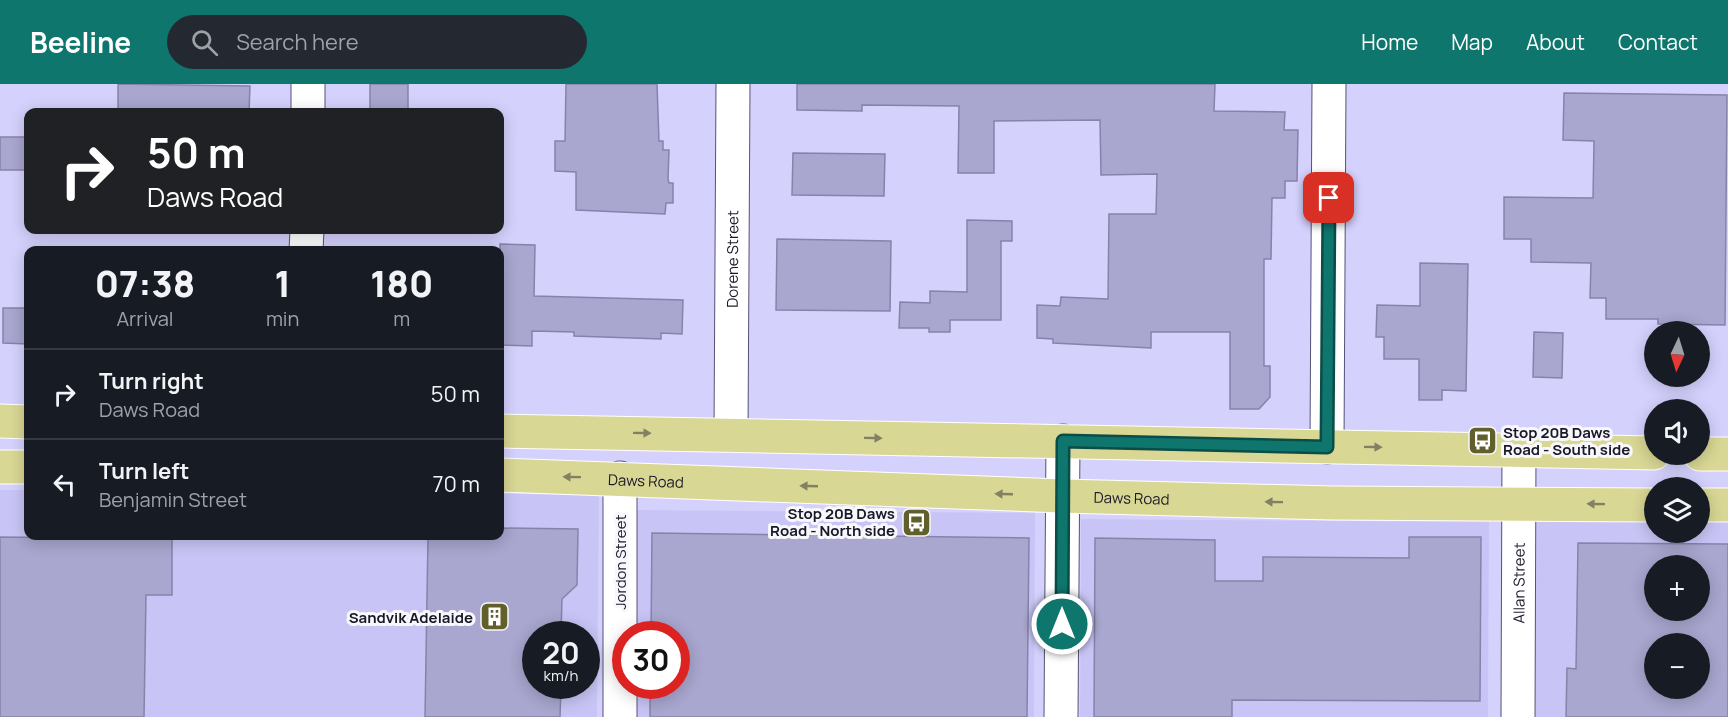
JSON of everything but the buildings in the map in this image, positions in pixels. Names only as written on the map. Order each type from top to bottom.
[{"type":"main road","points":[[0,421],[24,422]]},
{"type":"main road","points":[[504,431],[1644,453]]},
{"type":"main road","points":[[1710,454],[1728,454]]},
{"type":"main road","points":[[0,466],[24,467]]},
{"type":"main road","name":"Daws Road","points":[[504,475],[1062,496],[1333,503],[1644,505]]},
{"type":"main road","points":[[1710,505],[1728,506]]},
{"type":"street","points":[[308,84],[308,108]]},
{"type":"street","name":"Dorene Street","points":[[731,435],[733,84]]},
{"type":"street","points":[[1327,447],[1329,84]]},
{"type":"street","points":[[1061,717],[1063,441]]},
{"type":"street","name":"Allan Street","points":[[1518,717],[1519,450]]},
{"type":"street","name":"Jordon Street","points":[[620,478],[620,717]]},
{"type":"shaded area","points":[[0,490],[24,490],[24,540],[504,540],[504,494],[599,495],[598,621],[522,621],[522,699],[597,699],[597,717],[0,717]]},
{"type":"shaded area","points":[[636,510],[1035,513],[1034,717],[634,717],[634,699],[690,699],[690,621],[635,621]]},
{"type":"shaded area","points":[[1536,514],[1644,515],[1644,543],[1710,543],[1710,516],[1728,516],[1728,717],[1534,717]]},
{"type":"shaded area","points":[[1081,519],[1489,522],[1488,717],[1080,717]]},
{"type":"place","name":"Stop 20B Daws Road - South side","points":[[1482,441]]},
{"type":"place","name":"Stop 20B Daws Road - North side","points":[[916,522]]},
{"type":"place","name":"Sandvik Adelaide","points":[[494,617]]},
{"type":"route","points":[[1062,624],[1063,441],[1327,447],[1329,198]]}]
